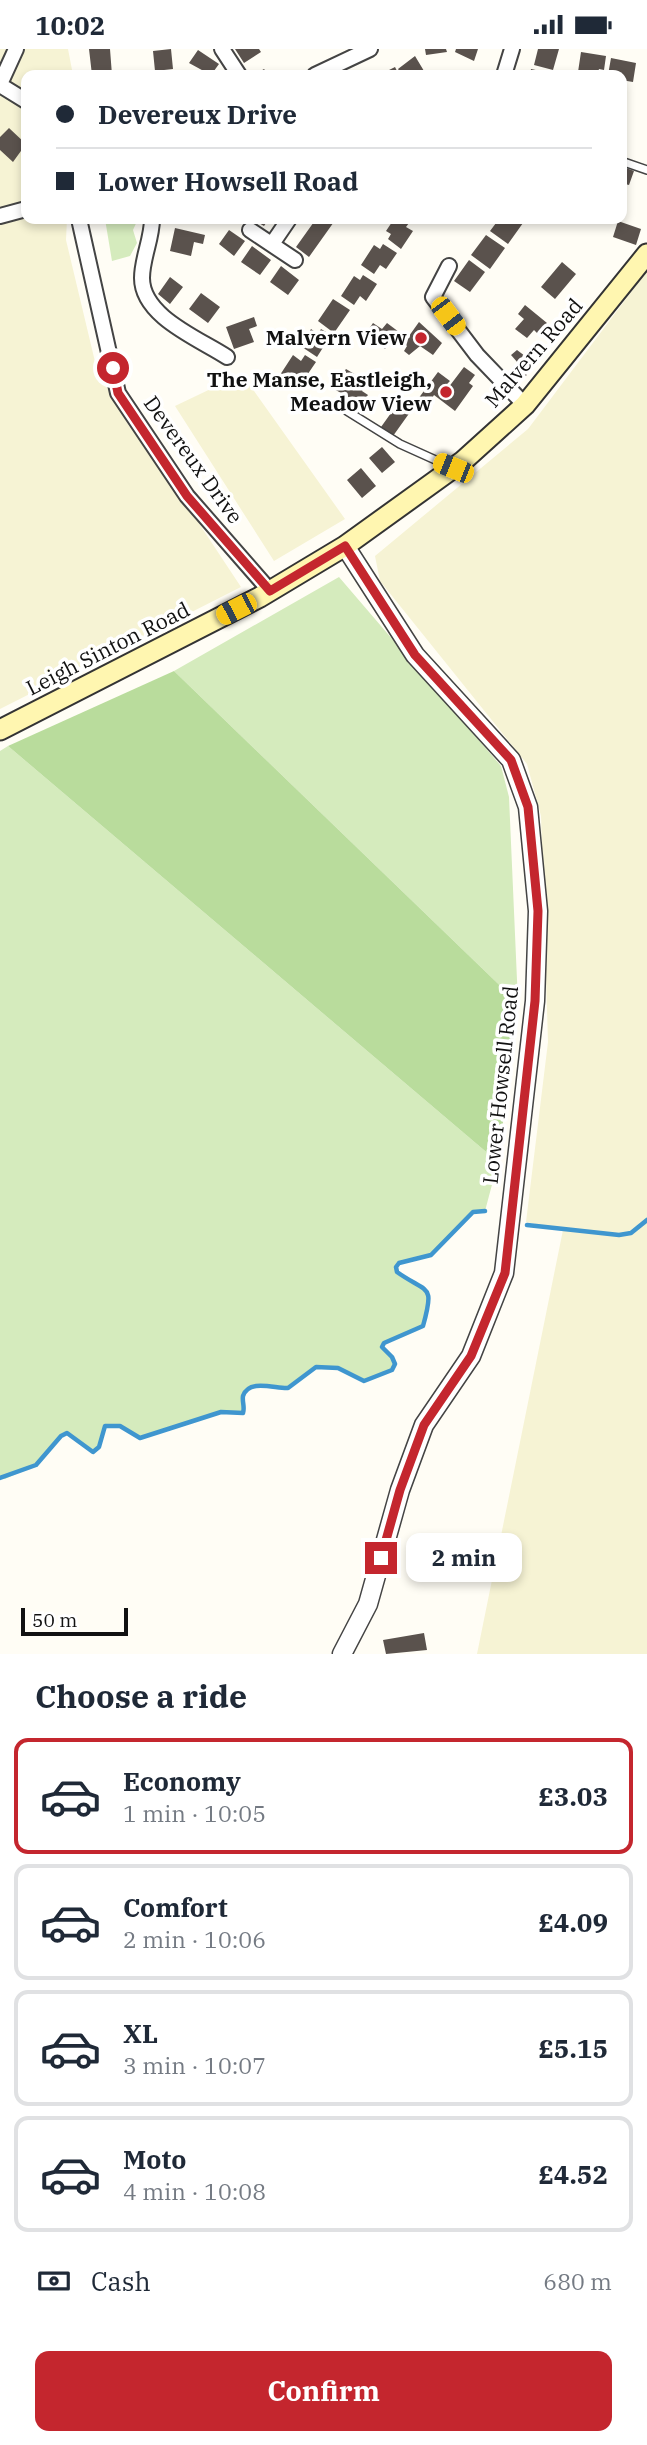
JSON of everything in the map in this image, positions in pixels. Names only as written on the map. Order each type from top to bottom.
[{"type":"main road","name":"Malvern Road","points":[[345,546],[453,468],[525,405],[647,254]]},
{"type":"main road","name":"Leigh Sinton Road","points":[[0,730],[270,591],[345,546]]},
{"type":"street","points":[[16,49],[0,84],[21,98]]},
{"type":"street","points":[[222,49],[236,70]]},
{"type":"street","points":[[326,70],[370,49]]},
{"type":"street","points":[[506,70],[512,49]]},
{"type":"street","points":[[0,216],[21,210]]},
{"type":"street","name":"Devereux Drive","points":[[80,224],[118,393],[187,496],[270,591]]},
{"type":"street","points":[[151,224],[142,279],[148,299],[162,315],[228,357]]},
{"type":"street","points":[[272,244],[286,224]]},
{"type":"street","points":[[250,230],[295,261]]},
{"type":"street","points":[[449,266],[433,297],[477,355],[525,405]]},
{"type":"street","name":"Lower Howsell Road","points":[[342,1654],[368,1604],[400,1490],[424,1425],[471,1356],[505,1273],[535,1001],[538,911],[528,807],[511,760],[415,655],[345,546]]},
{"type":"lane","points":[[627,163],[647,170]]},
{"type":"lane","points":[[347,411],[400,444],[453,468]]},
{"type":"shaded area","points":[[0,49],[68,49],[72,70],[21,70],[21,224],[67,224],[66,240],[97,370],[129,426],[157,460],[241,587],[0,709]]},
{"type":"shaded area","points":[[647,271],[647,1654],[477,1654],[563,1230],[526,1222],[548,1042],[541,816],[527,764],[380,581],[375,556],[528,429]]},
{"type":"shaded area","points":[[242,374],[345,519],[274,561],[175,406]]},
{"type":"green space","points":[[106,224],[136,224],[133,230],[137,243],[130,256],[112,261]]},
{"type":"green space","points":[[339,577],[501,766],[509,797],[518,1003],[174,671]]},
{"type":"green space","points":[[174,671],[518,1003],[498,1162],[8,746]]},
{"type":"green space","points":[[8,746],[498,1162],[485,1211],[473,1213],[431,1255],[399,1263],[396,1267],[397,1272],[426,1291],[428,1303],[423,1326],[384,1343],[382,1347],[395,1364],[392,1370],[364,1381],[338,1368],[316,1367],[288,1388],[251,1387],[243,1396],[243,1413],[221,1412],[140,1438],[120,1426],[105,1426],[99,1447],[93,1452],[66,1434],[61,1436],[36,1465],[5,1479],[0,1478],[0,751]]},
{"type":"building","points":[[89,49],[110,49],[112,70],[91,70]]},
{"type":"building","points":[[171,49],[173,69],[155,70],[153,51]]},
{"type":"building","points":[[235,49],[259,49],[261,52],[244,63]]},
{"type":"building","points":[[425,49],[446,49],[447,52],[426,55]]},
{"type":"building","points":[[456,49],[478,49],[474,61],[455,52]]},
{"type":"building","points":[[538,49],[559,49],[553,70],[534,65]]},
{"type":"building","points":[[198,50],[219,64],[215,70],[202,70],[189,63]]},
{"type":"building","points":[[581,52],[606,56],[604,70],[578,70]]},
{"type":"building","points":[[415,56],[423,70],[399,70]]},
{"type":"building","points":[[611,58],[636,63],[633,82],[627,81],[627,70],[609,70]]},
{"type":"building","points":[[9,128],[21,139],[21,151],[13,162],[0,150],[0,137]]},
{"type":"building","points":[[627,168],[634,171],[627,184]]},
{"type":"building","points":[[312,224],[332,224],[309,257],[296,247]]},
{"type":"building","points":[[391,224],[408,224],[406,227],[413,231],[401,249],[388,239],[391,234],[386,231]]},
{"type":"building","points":[[495,224],[522,224],[508,244],[490,231]]},
{"type":"building","points":[[617,224],[641,229],[636,245],[613,237]]},
{"type":"building","points":[[175,228],[205,235],[203,244],[194,242],[191,256],[170,251]]},
{"type":"building","points":[[229,230],[245,241],[234,256],[219,244]]},
{"type":"building","points":[[486,235],[505,248],[490,269],[471,255]]},
{"type":"building","points":[[383,244],[397,253],[386,269],[380,265],[374,274],[361,265],[374,245],[380,249]]},
{"type":"building","points":[[252,246],[271,260],[260,275],[241,262]]},
{"type":"building","points":[[469,260],[485,272],[470,292],[454,281]]},
{"type":"building","points":[[562,262],[576,274],[555,299],[541,287]]},
{"type":"building","points":[[281,266],[299,280],[288,295],[270,282]]},
{"type":"building","points":[[363,275],[377,284],[366,301],[360,296],[354,305],[341,296],[354,276],[360,280]]},
{"type":"building","points":[[170,277],[183,287],[170,304],[158,294]]},
{"type":"building","points":[[201,293],[220,307],[208,323],[189,309]]},
{"type":"building","points":[[333,299],[350,310],[334,333],[318,321]]},
{"type":"building","points":[[525,305],[547,323],[538,334],[534,330],[527,338],[515,329],[524,319],[518,314]]},
{"type":"building","points":[[254,317],[257,326],[249,329],[254,342],[234,349],[226,327]]},
{"type":"building","name":"Malvern View","points":[[419,322],[442,343],[433,355],[420,346],[409,355],[404,351],[407,346],[404,343]]},
{"type":"building","points":[[373,323],[382,329],[387,323],[403,335],[393,348],[388,345],[385,349],[365,335]]},
{"type":"building","points":[[311,329],[318,334],[321,329],[331,335],[317,357],[293,341],[299,332],[307,336]]},
{"type":"building","points":[[517,350],[533,362],[523,371],[527,375],[522,378],[513,368],[518,363],[511,355]]},
{"type":"building","points":[[293,355],[301,361],[305,355],[316,362],[301,384],[290,376],[285,383],[278,378]]},
{"type":"building","name":"The Manse, Eastleigh, Meadow View","points":[[464,367],[475,375],[469,383],[473,386],[455,411],[434,395],[427,406],[418,399],[438,372],[450,381],[445,386],[448,388]]},
{"type":"building","points":[[346,369],[366,381],[362,391],[368,395],[361,404],[332,388]]},
{"type":"building","points":[[401,399],[413,408],[393,436],[381,427]]},
{"type":"building","points":[[382,447],[395,462],[382,473],[369,458]]},
{"type":"building","points":[[361,468],[376,486],[362,498],[347,480]]},
{"type":"building","points":[[424,1633],[427,1650],[386,1654],[383,1640]]},
{"type":"waterway","points":[[0,1478],[36,1465],[61,1436],[67,1433],[93,1452],[99,1447],[105,1426],[120,1426],[140,1438],[221,1412],[243,1413],[243,1396],[251,1387],[288,1388],[316,1367],[338,1368],[364,1381],[392,1370],[395,1364],[382,1347],[384,1343],[423,1326],[428,1303],[426,1291],[397,1272],[396,1267],[399,1263],[431,1255],[473,1212],[485,1211]]},
{"type":"waterway","points":[[527,1225],[619,1235],[631,1233],[647,1220]]},
{"type":"place","name":"Malvern View","points":[[421,338]]},
{"type":"place","name":"The Manse, Eastleigh, Meadow View","points":[[446,392]]},
{"type":"route","points":[[113,368],[118,393],[187,496],[270,591],[345,546],[388,617],[415,655],[511,760],[528,807],[538,911],[535,1001],[505,1273],[471,1356],[424,1425],[400,1490],[381,1558]]}]
